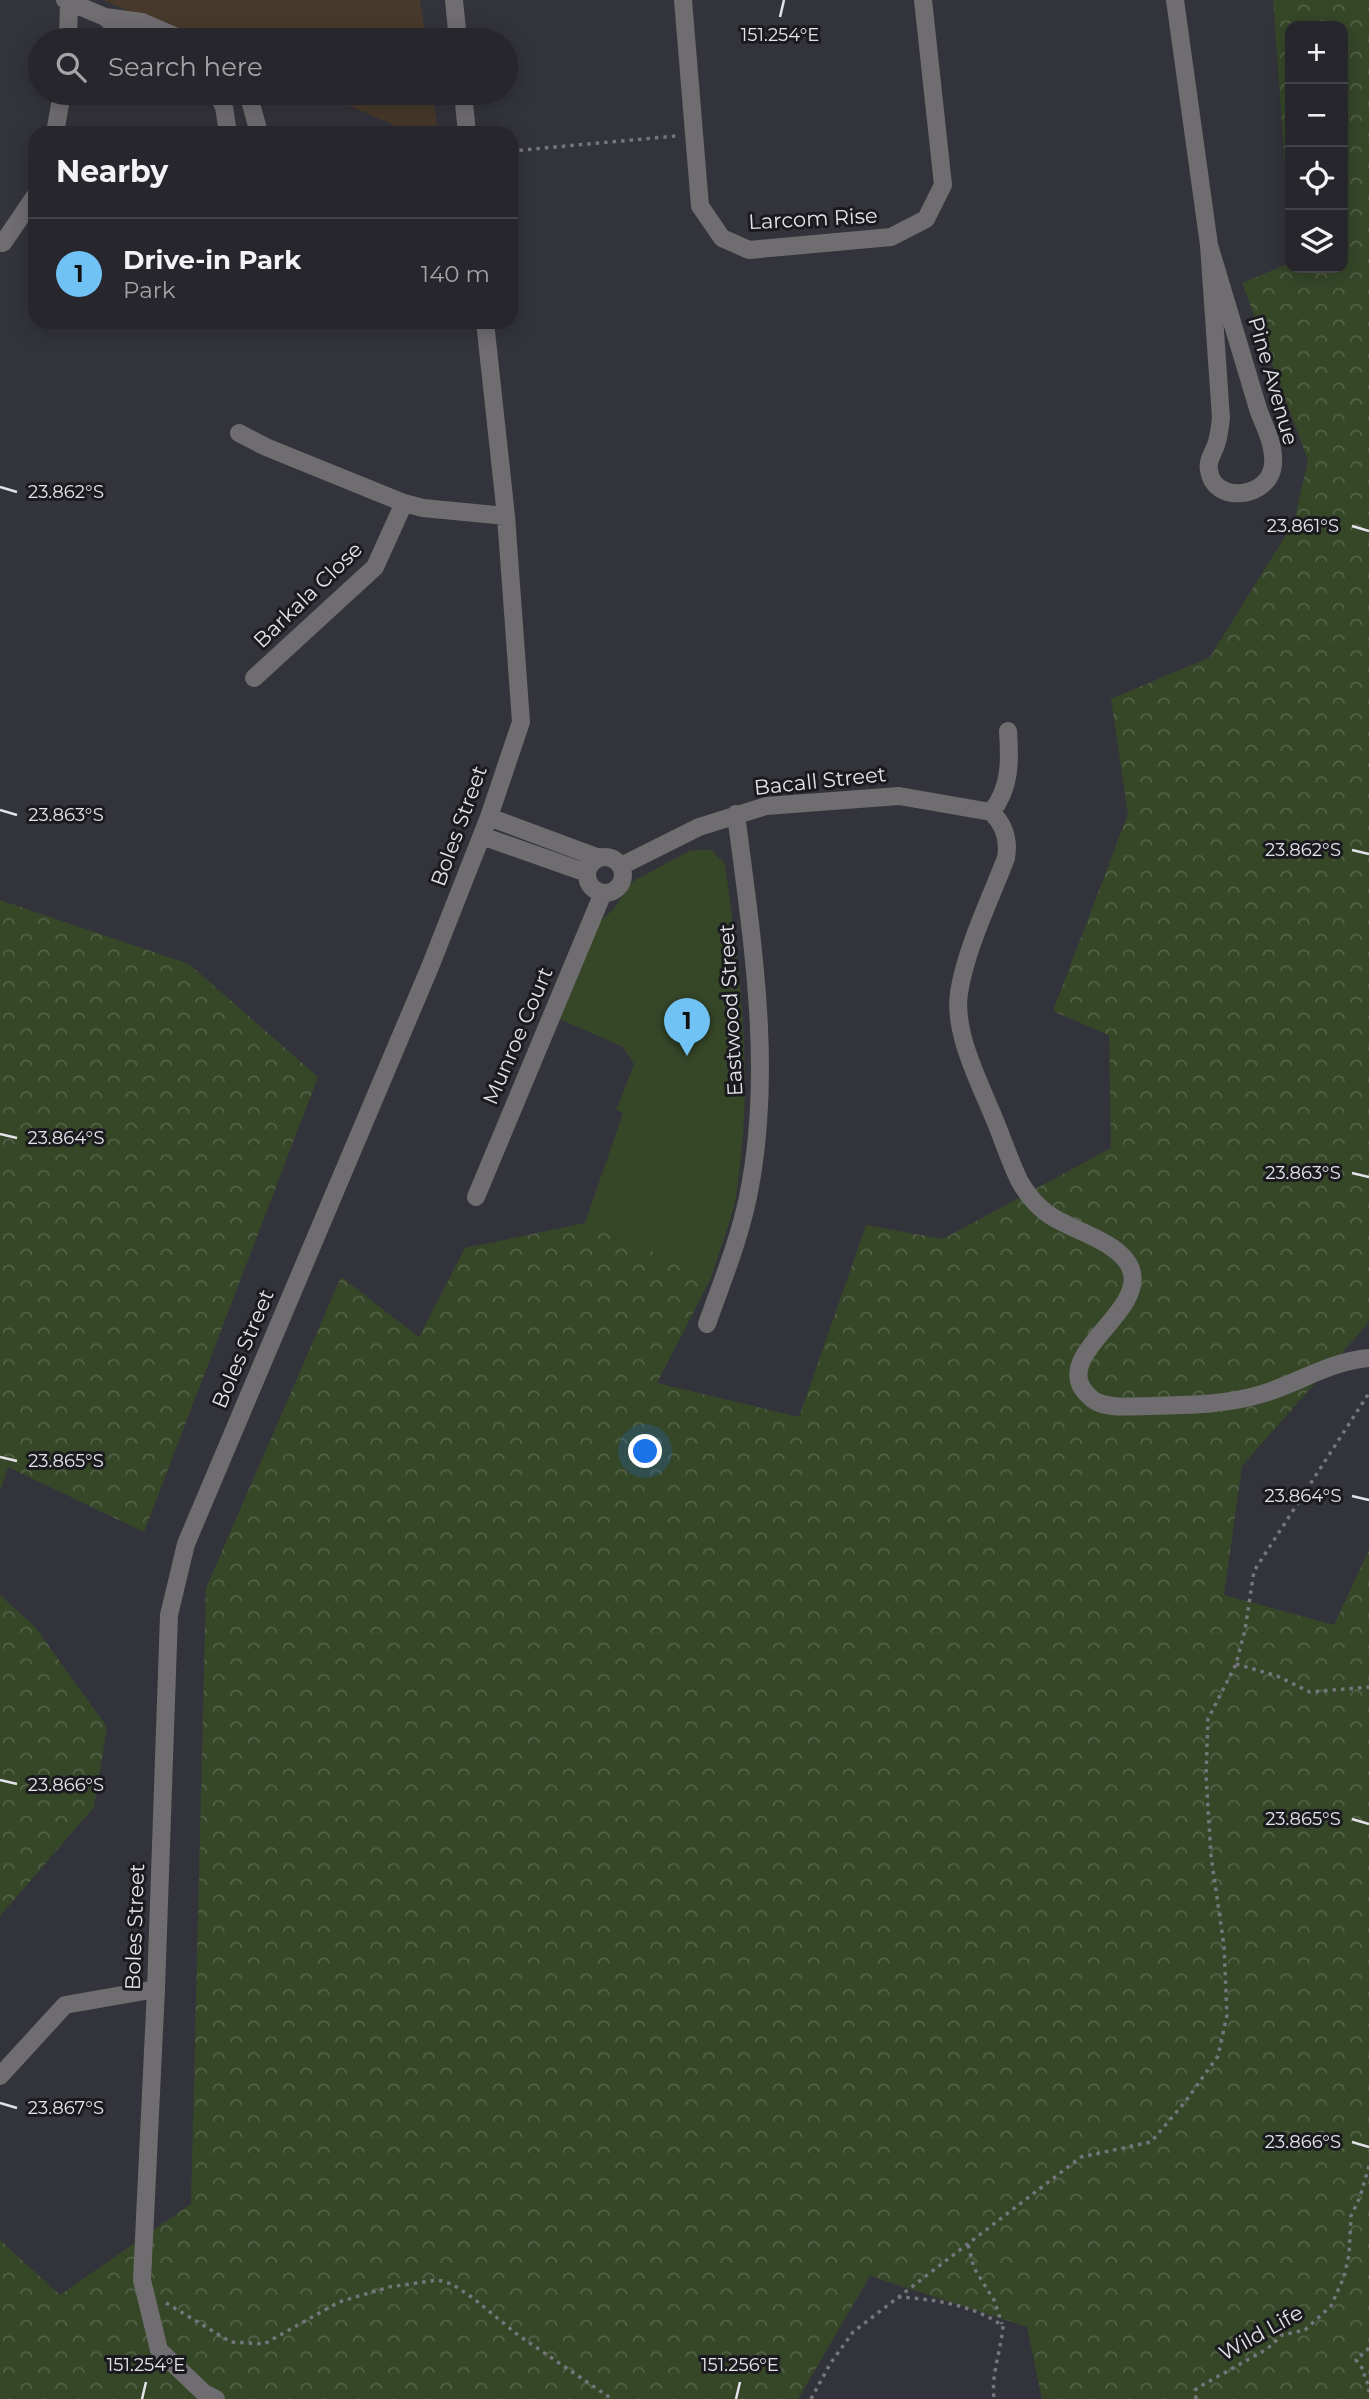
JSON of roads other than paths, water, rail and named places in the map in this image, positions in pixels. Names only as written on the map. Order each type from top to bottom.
[{"type":"street","points":[[454,0],[457,28]]},
{"type":"street","name":"Larcom Rise","points":[[683,0],[700,206],[722,238],[749,250],[891,237],[926,219],[943,185],[923,0]]},
{"type":"street","name":"Pine Avenue","points":[[1175,0],[1209,245],[1221,418],[1220,431],[1208,470],[1213,484],[1238,495],[1253,492],[1265,482],[1272,469],[1272,454],[1209,245]]},
{"type":"street","points":[[68,28],[67,1],[105,17],[142,22],[156,28]]},
{"type":"street","points":[[105,17],[117,28]]},
{"type":"street","points":[[56,126],[60,105]]},
{"type":"street","points":[[223,105],[227,126]]},
{"type":"street","points":[[251,105],[257,126]]},
{"type":"street","points":[[464,105],[466,126]]},
{"type":"street","points":[[3,243],[28,206]]},
{"type":"street","name":"Boles Street","points":[[216,2399],[204,2393],[159,2350],[142,2280],[156,1989],[169,1615],[186,1544],[430,967],[482,836],[521,722],[506,516],[486,329]]},
{"type":"street","points":[[239,433],[266,447],[404,503],[423,508],[506,516]]},
{"type":"street","name":"Barkala Close","points":[[254,678],[375,567],[404,503]]},
{"type":"street","points":[[1008,731],[1008,777],[999,803],[991,812],[998,818],[1008,847],[959,993],[961,1031],[1020,1182],[1047,1213],[1113,1248],[1128,1262],[1132,1272],[1132,1290],[1122,1308],[1095,1339],[1082,1363],[1079,1381],[1087,1394],[1097,1402],[1118,1406],[1236,1402],[1346,1360],[1369,1358]]},
{"type":"street","name":"Bacall Street","points":[[621,866],[668,841],[736,814],[766,806],[899,796],[991,812]]},
{"type":"street","name":"Eastwood Street","points":[[707,1324],[745,1207],[759,1114],[758,1016],[736,814]]},
{"type":"street","points":[[489,817],[599,858],[611,858],[621,866],[623,879],[616,890],[603,893],[591,886],[587,873],[593,861],[599,858]]},
{"type":"street","points":[[482,836],[587,873]]},
{"type":"street","name":"Munroe Court","points":[[476,1197],[603,893]]},
{"type":"street","points":[[0,2076],[65,2006],[156,1989]]},
{"type":"place","name":"Drive-in Park","points":[[687,1056]]}]
